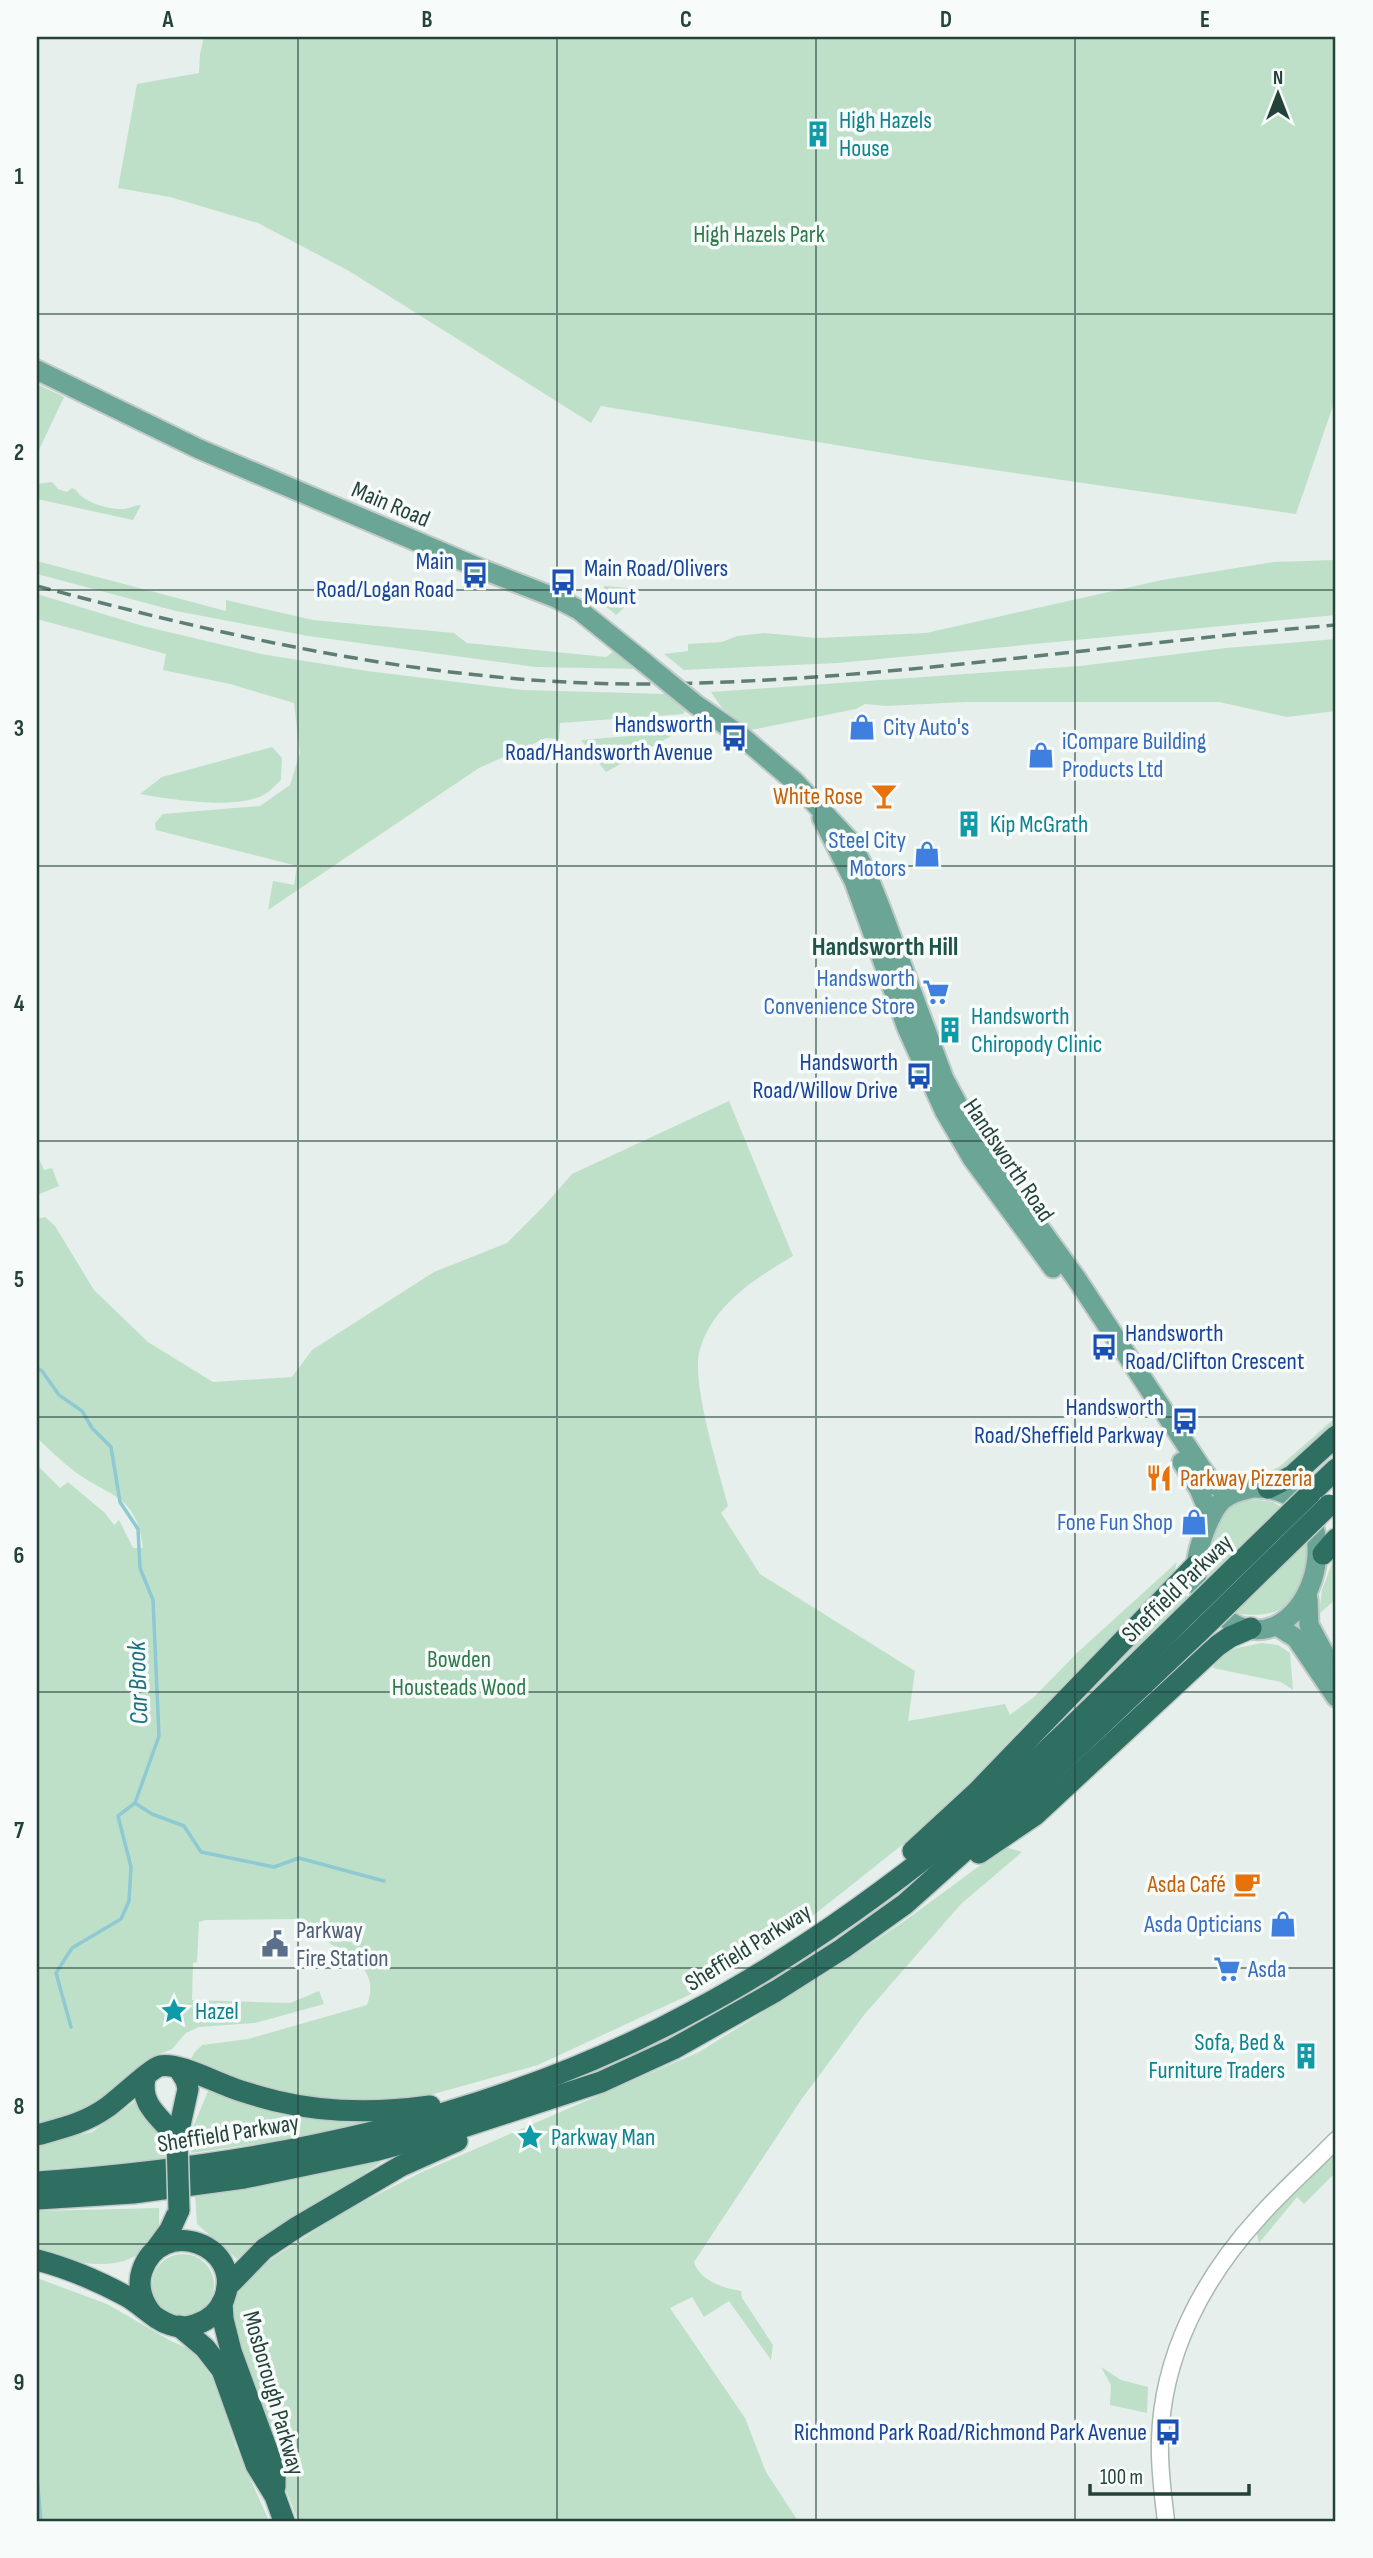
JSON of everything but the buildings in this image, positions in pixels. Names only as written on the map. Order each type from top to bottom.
[{"type":"highway","points":[[1268,1488],[1292,1476],[1336,1436]]},
{"type":"highway","name":"Sheffield Parkway","points":[[37,2182],[123,2176],[243,2159],[336,2141],[453,2111],[584,2063],[692,2013],[835,1924],[964,1826],[1190,1625],[1325,1499],[1336,1469]]},
{"type":"highway","points":[[835,1924],[977,1792],[1195,1566]]},
{"type":"highway","name":"Sheffield Parkway","points":[[37,2199],[133,2193],[244,2178],[332,2161],[425,2139],[601,2082],[673,2049],[776,1991],[905,1904],[1029,1793],[1190,1625]]},
{"type":"highway","points":[[905,1904],[1035,1815],[1217,1646],[1251,1628]]},
{"type":"highway","points":[[37,2135],[76,2125],[94,2116],[145,2078],[152,2068],[161,2065],[192,2071],[234,2089],[279,2102],[370,2111],[440,2104],[584,2063]]},
{"type":"highway","points":[[179,2069],[188,2089],[177,2139],[179,2210],[184,2232],[191,2241]]},
{"type":"highway","points":[[145,2078],[143,2091],[147,2104],[167,2124],[177,2139]]},
{"type":"highway","points":[[37,2260],[55,2264],[129,2297],[171,2325],[196,2325],[217,2311],[224,2295],[256,2257],[279,2238],[401,2166],[601,2082]]},
{"type":"highway","points":[[153,2315],[140,2289],[141,2276],[145,2264],[170,2230],[179,2210]]},
{"type":"highway","points":[[156,2249],[177,2241],[191,2241],[216,2254],[225,2269],[224,2295]]},
{"type":"highway","name":"Mosborough Parkway","points":[[224,2295],[223,2319],[231,2351],[275,2475],[275,2496]]},
{"type":"highway","name":"Mosborough Parkway","points":[[179,2326],[205,2348],[222,2370],[256,2465],[275,2496],[284,2521]]},
{"type":"main road","name":"Main Road","points":[[37,370],[212,454],[556,598],[579,610],[701,709]]},
{"type":"main road","name":"Handsworth Road","points":[[701,709],[759,750],[794,780],[841,829],[867,874],[907,975],[928,1040],[944,1079],[966,1119],[993,1164],[1083,1289],[1199,1466],[1211,1482],[1230,1495]]},
{"type":"main road","name":"Handsworth Road","points":[[816,805],[854,881],[908,1028],[945,1112],[972,1158],[1111,1352],[1199,1489],[1211,1517]]},
{"type":"main road","points":[[1254,1488],[1268,1488],[1290,1495],[1309,1510],[1318,1530],[1330,1546],[1308,1600],[1277,1626],[1251,1628],[1231,1620],[1211,1605],[1196,1581],[1195,1566],[1211,1517],[1223,1499],[1230,1495],[1254,1488]]},
{"type":"main road","points":[[1308,1600],[1309,1625],[1320,1649],[1336,1673]]},
{"type":"main road","points":[[1277,1626],[1296,1638],[1336,1697]]},
{"type":"street","points":[[1166,2521],[1160,2470],[1163,2410],[1175,2353],[1187,2324],[1219,2266],[1240,2238],[1336,2140]]},
{"type":"green space","name":"High Hazels Park","points":[[204,37],[1336,37],[1336,397],[1296,514],[926,460],[601,406],[591,423],[349,271],[258,223],[170,197],[118,188],[137,84],[199,73]]},
{"type":"green space","points":[[37,384],[64,397],[37,454]]},
{"type":"green space","points":[[52,482],[58,489],[67,492],[72,488],[90,502],[104,507],[124,509],[141,505],[133,520],[37,499],[37,484]]},
{"type":"green space","points":[[1336,560],[1336,615],[838,663],[684,670],[664,654],[688,651],[688,644],[722,642],[737,636],[764,633],[817,638],[926,633],[1162,580],[1273,562]]},
{"type":"green space","points":[[37,561],[226,611],[226,600],[313,620],[454,633],[467,643],[606,657],[619,651],[640,669],[535,667],[308,636],[176,611],[37,574]]},
{"type":"green space","points":[[605,586],[629,588],[633,599],[616,615],[596,598]]},
{"type":"green space","points":[[37,594],[143,626],[261,654],[367,671],[523,690],[667,694],[685,711],[683,714],[560,723],[559,739],[546,738],[479,768],[268,910],[273,881],[294,885],[297,866],[156,830],[155,823],[163,814],[260,806],[290,785],[300,753],[294,703],[230,684],[163,670],[166,654],[37,619]]},
{"type":"green space","points":[[1336,639],[1336,711],[1287,717],[1219,702],[965,702],[886,706],[865,704],[856,709],[751,730],[722,708],[711,692],[1080,666],[1226,648]]},
{"type":"green space","points":[[662,725],[673,735],[606,772],[581,740],[641,735]]},
{"type":"green space","points":[[272,747],[282,758],[281,780],[267,793],[253,799],[221,803],[140,794],[162,777]]},
{"type":"green space","name":"Bowden Housteads Wood","points":[[729,1101],[793,1256],[751,1283],[725,1306],[706,1333],[698,1363],[702,1403],[728,1506],[721,1513],[760,1574],[915,1671],[908,1721],[1005,1704],[1010,1715],[1034,1697],[1078,1652],[1177,1562],[1173,1577],[1026,1723],[971,1783],[917,1833],[795,1930],[691,1994],[538,2065],[423,2097],[384,2103],[320,2098],[269,2089],[220,2073],[191,2059],[202,2045],[248,2039],[367,2005],[370,1987],[364,1969],[298,1919],[206,1920],[199,1922],[197,1962],[193,1963],[192,2000],[290,2003],[319,1991],[324,2004],[255,2023],[199,2027],[186,2033],[172,2049],[148,2059],[113,2094],[55,2123],[37,2124],[37,1465],[60,1488],[68,1482],[105,1513],[114,1525],[119,1520],[133,1548],[143,1548],[140,1530],[128,1507],[74,1471],[37,1438],[37,1219],[45,1217],[55,1226],[94,1290],[148,1342],[213,1382],[292,1377],[312,1350],[434,1272],[507,1243],[572,1174]]},
{"type":"green space","points":[[37,1155],[44,1170],[52,1168],[59,1186],[37,1195]]},
{"type":"green space","points":[[1336,1417],[1336,1427],[1274,1478],[1249,1480],[1279,1467]]},
{"type":"green space","points":[[1243,1501],[1273,1502],[1281,1507],[1204,1581],[1208,1546],[1217,1523],[1232,1506]]},
{"type":"green space","points":[[1308,1541],[1305,1575],[1293,1600],[1270,1613],[1235,1613]]},
{"type":"green space","points":[[1336,1552],[1336,1599],[1319,1614],[1322,1590]]},
{"type":"green space","points":[[1173,1594],[1189,1596],[1043,1739],[1048,1725]]},
{"type":"green space","points":[[1262,1643],[1278,1645],[1290,1653],[1293,1690],[1281,1682],[1213,1668],[1217,1657],[1237,1648]]},
{"type":"green space","points":[[1005,1847],[1022,1852],[961,1904],[864,2015],[801,2100],[694,2262],[707,2279],[720,2286],[741,2291],[742,2298],[773,2345],[771,2360],[729,2301],[704,2317],[692,2297],[670,2308],[745,2418],[766,2472],[798,2521],[298,2521],[260,2421],[231,2312],[237,2289],[270,2260],[345,2211],[422,2172],[699,2052],[833,1969],[906,1920]]},
{"type":"green space","points":[[209,2089],[375,2120],[291,2139],[191,2153],[193,2127]]},
{"type":"green space","points":[[134,2102],[155,2128],[166,2160],[37,2170],[37,2145],[92,2132]]},
{"type":"green space","points":[[1336,2150],[1336,2172],[1304,2204],[1297,2197],[1259,2243],[1256,2231]]},
{"type":"green space","points":[[383,2161],[237,2259],[197,2224],[195,2195]]},
{"type":"green space","points":[[159,2208],[159,2233],[146,2248],[132,2258],[120,2262],[92,2264],[37,2254],[37,2211]]},
{"type":"green space","points":[[177,2254],[189,2254],[205,2263],[212,2273],[212,2297],[205,2307],[189,2316],[177,2316],[166,2311],[157,2302],[152,2291],[152,2279],[157,2268],[166,2259]]},
{"type":"green space","points":[[37,2278],[107,2304],[192,2350],[215,2381],[236,2447],[269,2521],[37,2521]]},
{"type":"green space","points":[[1101,2367],[1121,2380],[1148,2387],[1147,2413],[1110,2405],[1111,2385]]},
{"type":"waterway","name":"Car Brook","points":[[37,1368],[59,1395],[82,1411],[92,1428],[111,1447],[120,1502],[138,1529],[140,1568],[153,1600],[159,1736],[135,1803],[118,1816],[131,1867],[129,1901],[121,1919],[72,1948],[56,1973],[71,2027]]},
{"type":"waterway","points":[[135,1803],[152,1814],[184,1826],[201,1852],[274,1867],[299,1858],[384,1881]]},
{"type":"waterway","name":"Car Brook","points":[[37,2477],[41,2521]]},
{"type":"railway","points":[[37,586],[187,624],[339,655],[492,677],[569,682],[647,684],[820,677],[1336,625]]},
{"type":"place","name":"High Hazels House","points":[[818,134]]},
{"type":"place","name":"Main Road/Logan Road","points":[[475,575]]},
{"type":"place","name":"Main Road/Olivers Mount","points":[[563,582]]},
{"type":"place","name":"City Auto's","points":[[862,727]]},
{"type":"place","name":"Handsworth Road/Handsworth Avenue","points":[[734,738]]},
{"type":"place","name":"iCompare Building Products Ltd","points":[[1041,755]]},
{"type":"place","name":"White Rose","points":[[884,796]]},
{"type":"place","name":"Kip McGrath","points":[[969,824]]},
{"type":"place","name":"Steel City Motors","points":[[927,854]]},
{"type":"place","name":"Handsworth Convenience Store","points":[[936,992]]},
{"type":"place","name":"Handsworth Chiropody Clinic","points":[[950,1030]]},
{"type":"place","name":"Handsworth Road/Willow Drive","points":[[919,1076]]},
{"type":"place","name":"Handsworth Road/Clifton Crescent","points":[[1104,1347]]},
{"type":"place","name":"Handsworth Road/Sheffield Parkway","points":[[1185,1421]]},
{"type":"place","name":"Parkway Pizzeria","points":[[1159,1478]]},
{"type":"place","name":"Fone Fun Shop","points":[[1194,1522]]},
{"type":"place","name":"Asda Café","points":[[1247,1884]]},
{"type":"place","name":"Asda Opticians","points":[[1283,1924]]},
{"type":"place","name":"Parkway Fire Station","points":[[275,1944]]},
{"type":"place","name":"Asda","points":[[1227,1969]]},
{"type":"place","name":"Hazel","points":[[174,2011]]},
{"type":"place","name":"Sofa, Bed & Furniture Traders","points":[[1306,2056]]},
{"type":"place","name":"Parkway Man","points":[[530,2137]]},
{"type":"place","name":"Richmond Park Road/Richmond Park Avenue","points":[[1168,2432]]},
{"type":"district","name":"Handsworth Hill","points":[[885,946]]}]
